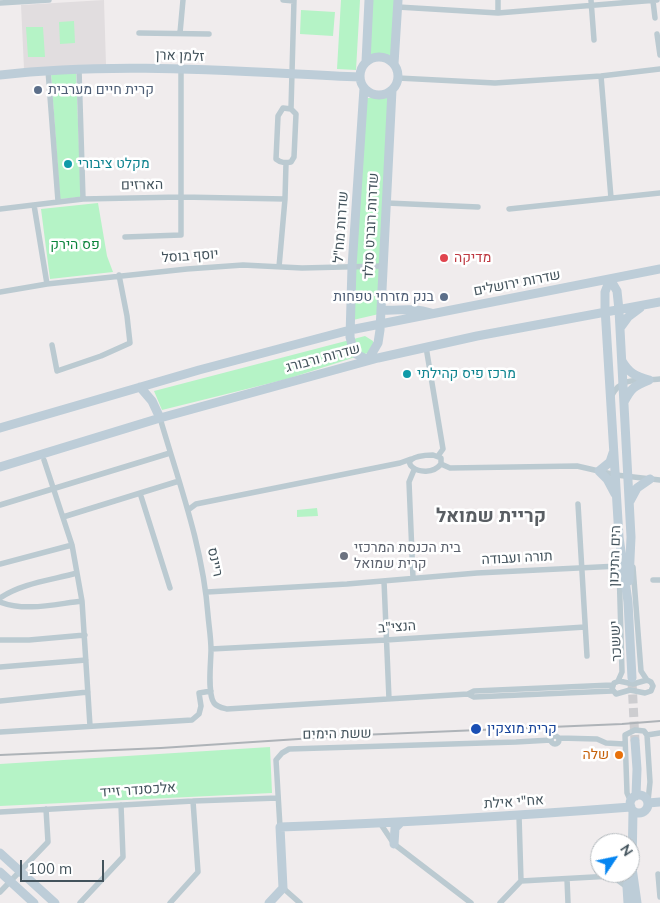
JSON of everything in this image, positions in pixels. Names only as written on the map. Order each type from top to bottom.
[{"type":"street","points":[[0,3],[49,0]]},
{"type":"street","points":[[180,33],[183,0]]},
{"type":"street","points":[[283,0],[294,0],[291,109]]},
{"type":"street","points":[[366,62],[369,0]]},
{"type":"street","points":[[498,0],[498,13]]},
{"type":"street","points":[[653,0],[655,18]]},
{"type":"street","points":[[394,64],[383,57],[377,57],[366,62],[362,67],[360,77],[364,88],[369,92],[381,95],[392,90],[398,78],[394,64],[398,3],[498,13],[591,3],[657,0]]},
{"type":"street","points":[[591,3],[594,40]]},
{"type":"street","points":[[139,33],[208,34]]},
{"type":"street","points":[[657,34],[660,55]]},
{"type":"street","name":"זלמן ארן","points":[[0,75],[48,70],[109,68],[181,69],[360,77]]},
{"type":"street","points":[[125,237],[181,235],[181,69]]},
{"type":"street","points":[[398,78],[495,83],[601,76],[660,69]]},
{"type":"street","points":[[48,70],[58,201]]},
{"type":"street","points":[[79,70],[83,199]]},
{"type":"street","points":[[601,76],[611,198]]},
{"type":"street","name":"שדרות מח\"ל","points":[[364,88],[352,267],[350,330],[353,349],[362,359],[368,360]]},
{"type":"street","name":"שדרות רוברט סולד","points":[[368,360],[378,343],[380,324],[392,90]]},
{"type":"street","points":[[283,108],[291,109],[296,114],[294,157],[292,162],[286,163],[276,159],[278,116],[283,108]]},
{"type":"street","points":[[279,267],[286,163]]},
{"type":"street","points":[[509,209],[660,193]]},
{"type":"street","name":"הארזים","points":[[0,209],[83,199],[181,197],[285,199]]},
{"type":"street","points":[[386,203],[478,207]]},
{"type":"street","points":[[34,204],[47,284]]},
{"type":"street","name":"יוסף בוסל","points":[[0,292],[119,275],[243,265],[279,267],[383,266]]},
{"type":"street","name":"שדרות ירושלים","points":[[380,324],[660,269]]},
{"type":"street","points":[[52,345],[57,371],[130,344],[119,275]]},
{"type":"street","name":"הים התיכון","points":[[610,278],[617,291],[619,310],[629,476],[631,536],[628,602]]},
{"type":"street","name":"הים התיכון","points":[[610,278],[606,292],[606,334],[616,475],[618,536],[628,602]]},
{"type":"street","name":"שדרות ורבורג","points":[[0,467],[160,418],[368,360],[476,336],[660,302]]},
{"type":"street","points":[[620,328],[628,316],[648,304]]},
{"type":"street","points":[[381,310],[396,311],[413,308],[434,314]]},
{"type":"street","points":[[334,334],[343,328],[351,314]]},
{"type":"street","points":[[587,315],[595,319],[606,334]]},
{"type":"street","name":"שדרות ורבורג","points":[[0,428],[140,387],[334,334],[380,324]]},
{"type":"street","points":[[426,347],[443,449],[438,456]]},
{"type":"street","points":[[622,361],[627,370],[634,376],[649,380]]},
{"type":"street","points":[[611,397],[616,387],[623,382],[660,379]]},
{"type":"street","points":[[624,403],[630,390],[649,380]]},
{"type":"street","name":"ריינס","points":[[140,387],[152,401],[160,418],[202,563],[207,592],[211,649],[210,691],[214,702],[220,707],[228,709],[389,699]]},
{"type":"street","points":[[149,422],[158,424],[164,431]]},
{"type":"street","points":[[599,471],[610,462],[614,446]]},
{"type":"street","points":[[0,505],[170,452]]},
{"type":"street","points":[[188,510],[196,504],[212,500],[400,463],[426,455],[438,456]]},
{"type":"street","points":[[438,456],[441,458],[441,464]]},
{"type":"street","points":[[411,459],[410,463],[414,470]]},
{"type":"street","points":[[44,460],[72,545],[82,601],[90,726]]},
{"type":"street","points":[[441,464],[450,468],[577,466],[616,475],[660,480]]},
{"type":"street","points":[[414,470],[434,469],[441,464]]},
{"type":"street","points":[[413,578],[409,482],[414,470]]},
{"type":"street","points":[[599,471],[611,486],[617,504]]},
{"type":"street","points":[[630,501],[638,488],[650,479]]},
{"type":"street","points":[[63,517],[179,481]]},
{"type":"street","points":[[140,493],[170,588]]},
{"type":"street","points":[[578,504],[587,656]]},
{"type":"street","points":[[618,536],[622,672],[614,685],[616,694],[633,690],[647,693],[657,686],[647,680],[641,671],[631,536]]},
{"type":"street","points":[[0,564],[72,545]]},
{"type":"street","name":"תורה ועבודה","points":[[207,592],[384,581],[477,572],[619,566]]},
{"type":"street","points":[[0,598],[8,592],[25,586],[77,573]]},
{"type":"street","points":[[653,580],[660,580]]},
{"type":"street","points":[[384,581],[389,699],[468,694],[474,691],[630,684],[647,680]]},
{"type":"street","points":[[0,602],[24,608],[82,601]]},
{"type":"street","name":"יששכר","points":[[628,602],[632,678]]},
{"type":"street","name":"הנצי\"ב","points":[[211,649],[585,627]]},
{"type":"street","points":[[0,640],[85,636]]},
{"type":"street","points":[[0,667],[86,660]]},
{"type":"street","points":[[0,732],[192,720],[199,714],[201,706],[199,694],[210,691]]},
{"type":"street","points":[[0,701],[88,692]]},
{"type":"street","points":[[660,733],[647,735],[639,730],[630,731],[625,735],[624,744],[627,794],[639,802],[660,802]]},
{"type":"street","points":[[634,833],[639,802],[650,782],[647,735]]},
{"type":"street","name":"ששת הימים","points":[[283,888],[276,760],[289,748],[516,742],[551,740],[554,736],[559,738],[596,739],[606,743],[624,744]]},
{"type":"street","points":[[635,741],[638,813],[643,812],[636,833]]},
{"type":"street","name":"אלכסנדר זייד","points":[[0,812],[193,800],[278,798]]},
{"type":"street","points":[[170,903],[198,872],[193,800]]},
{"type":"street","name":"אח\"י אילת","points":[[400,823],[519,816],[639,802]]},
{"type":"street","points":[[80,903],[123,857],[121,805]]},
{"type":"street","points":[[0,892],[48,842],[46,809]]},
{"type":"street","points":[[519,816],[521,881]]},
{"type":"street","points":[[380,823],[394,844],[471,903]]},
{"type":"street","points":[[280,827],[400,823]]},
{"type":"street","points":[[394,844],[395,828],[400,823]]},
{"type":"street","points":[[0,853],[55,903]]},
{"type":"street","points":[[0,872],[34,903]]},
{"type":"street","points":[[658,874],[660,898]]},
{"type":"street","points":[[500,903],[521,881],[612,876],[627,887]]},
{"type":"street","points":[[567,879],[568,903]]},
{"type":"street","points":[[628,883],[628,903]]},
{"type":"street","points":[[634,883],[637,903]]},
{"type":"street","points":[[269,903],[283,888],[300,903]]},
{"type":"shaded area","points":[[104,0],[106,65],[24,69],[21,5]]},
{"type":"green space","points":[[341,0],[360,0],[356,70],[337,69]]},
{"type":"green space","points":[[370,0],[398,0],[392,56],[366,55]]},
{"type":"green space","points":[[301,10],[335,12],[333,36],[300,34]]},
{"type":"green space","points":[[74,21],[75,43],[60,44],[59,22]]},
{"type":"green space","points":[[26,27],[43,27],[45,57],[28,57]]},
{"type":"green space","points":[[76,72],[81,197],[60,199],[51,73]]},
{"type":"green space","points":[[363,98],[390,98],[381,264],[355,265]]},
{"type":"green space","name":"פס הירק","points":[[98,203],[107,256],[113,272],[50,279],[41,209]]},
{"type":"green space","points":[[380,268],[379,314],[353,320],[355,269]]},
{"type":"green space","points":[[365,336],[373,341],[374,346],[371,352],[287,379],[162,410],[154,391]]},
{"type":"green space","points":[[317,508],[318,516],[297,517],[297,510]]},
{"type":"green space","points":[[270,747],[272,793],[0,806],[0,764]]},
{"type":"tunnel","points":[[632,681],[635,741]]},
{"type":"railway","points":[[0,755],[660,721]]},
{"type":"place","name":"קרית חיים מערבית","points":[[38,90]]},
{"type":"place","name":"מקלט ציבורי","points":[[68,164]]},
{"type":"place","name":"מדיקה","points":[[444,258]]},
{"type":"place","name":"בנק מזרחי טפחות","points":[[444,297]]},
{"type":"place","name":"מרכז פיס קהילתי","points":[[407,374]]},
{"type":"place","name":"בית הכנסת המרכזי קרית שמואל","points":[[344,556]]},
{"type":"place","name":"קרית מוצקין","points":[[476,729]]},
{"type":"place","name":"שלה","points":[[619,755]]},
{"type":"district","name":"קריית שמואל","points":[[491,516]]}]
